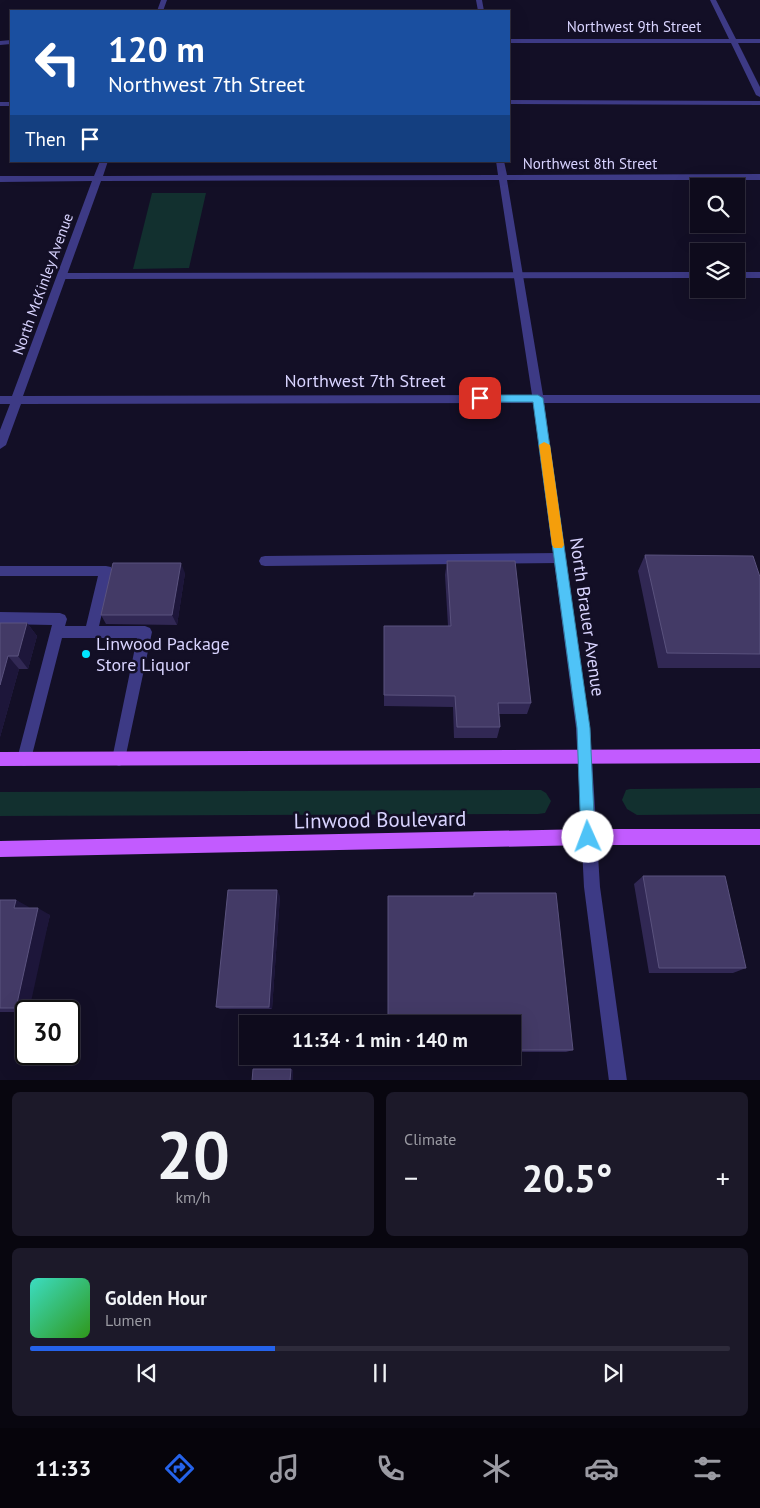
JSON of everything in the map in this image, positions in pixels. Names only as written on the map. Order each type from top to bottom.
[{"type":"main road","points":[[0,759],[760,756]]},
{"type":"main road","name":"Linwood Boulevard","points":[[0,849],[588,837],[760,837]]},
{"type":"street","points":[[713,0],[760,95]]},
{"type":"street","name":"Northwest 9th Street","points":[[510,41],[760,41]]},
{"type":"street","points":[[510,102],[760,103]]},
{"type":"street","name":"North McKinley Avenue","points":[[0,444],[104,162]]},
{"type":"street","name":"North Brauer Avenue","points":[[500,162],[538,398],[583,728],[592,887],[618,1080]]},
{"type":"street","name":"Northwest 8th Street","points":[[0,179],[760,177]]},
{"type":"street","points":[[62,276],[690,275]]},
{"type":"street","points":[[745,275],[760,275]]},
{"type":"street","name":"Northwest 7th Street","points":[[0,400],[760,399]]},
{"type":"street","points":[[265,561],[560,558]]},
{"type":"street","points":[[0,571],[106,571],[91,631]]},
{"type":"street","points":[[0,618],[60,618],[24,759]]},
{"type":"street","points":[[56,632],[145,632],[119,759]]},
{"type":"green space","points":[[152,193],[206,193],[189,268],[133,269]]},
{"type":"green space","points":[[760,788],[760,814],[637,815],[627,809],[622,800],[626,790],[630,789]]},
{"type":"green space","points":[[541,790],[546,793],[551,801],[545,813],[538,814],[0,816],[0,792]]},
{"type":"building","points":[[645,555],[753,556],[760,577],[760,654],[667,653]]},
{"type":"building","points":[[447,561],[515,561],[531,703],[498,703],[500,727],[457,727],[455,696],[384,695],[384,626],[451,626]]},
{"type":"building","points":[[113,563],[181,563],[172,615],[101,615]]},
{"type":"building","points":[[0,623],[27,623],[18,656],[8,656],[0,685]]},
{"type":"building","points":[[643,876],[725,876],[746,968],[659,968]]},
{"type":"building","points":[[228,890],[277,890],[269,1007],[216,1007]]},
{"type":"building","points":[[474,893],[556,893],[573,1050],[521,1050],[521,1015],[388,1015],[388,896],[474,896]]},
{"type":"building","points":[[0,900],[16,900],[14,908],[38,908],[18,1000],[15,1000],[15,1008],[0,1008]]},
{"type":"building","points":[[253,1069],[291,1069],[290,1080],[252,1080]]},
{"type":"slow traffic","points":[[544,445],[558,545]]},
{"type":"place","name":"Linwood Package Store Liquor","points":[[86,654]]},
{"type":"route","points":[[480,398],[538,398],[584,736],[588,837]]}]
